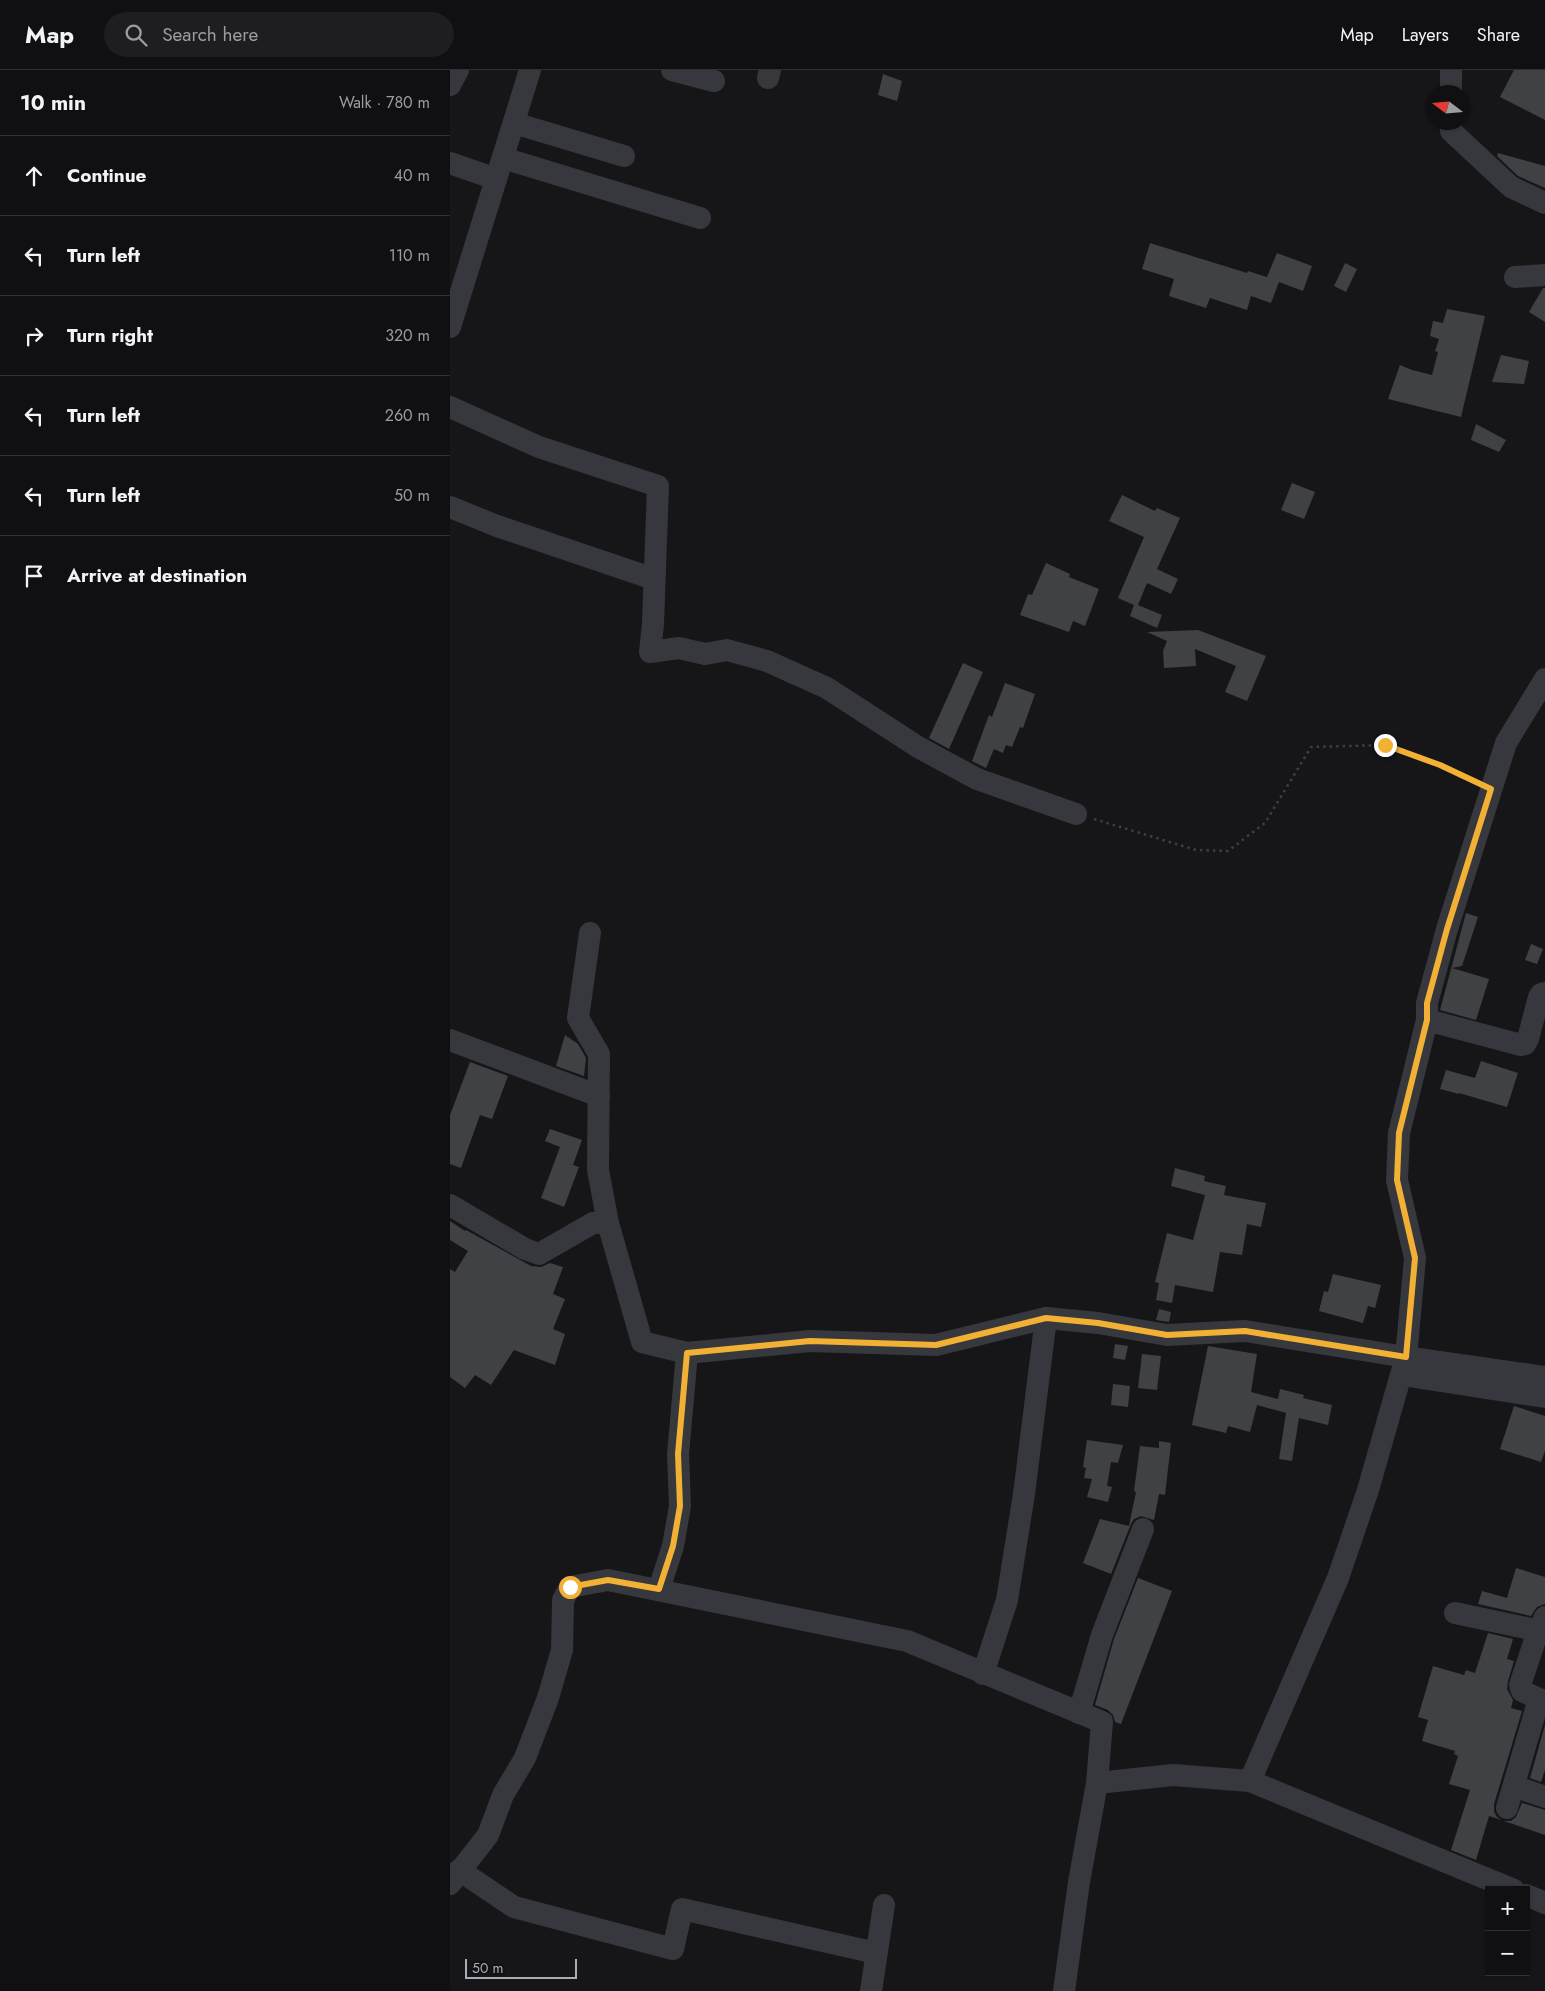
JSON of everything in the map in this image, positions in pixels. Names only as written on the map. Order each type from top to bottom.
[{"type":"street","points":[[450,85],[458,70]]},
{"type":"street","points":[[450,327],[530,70]]},
{"type":"street","points":[[672,70],[714,81]]},
{"type":"street","points":[[1451,70],[1451,85]]},
{"type":"street","points":[[514,123],[624,156]]},
{"type":"street","points":[[1450,130],[1511,187],[1545,203]]},
{"type":"street","points":[[450,163],[499,169],[700,218]]},
{"type":"street","points":[[1515,277],[1545,275]]},
{"type":"street","points":[[450,407],[539,447],[658,486],[650,652],[679,648],[705,654],[727,650],[767,661],[826,688],[918,748],[977,779],[1076,814]]},
{"type":"street","points":[[450,507],[496,526],[654,579]]},
{"type":"street","points":[[1250,1781],[1338,1578],[1368,1490],[1404,1366],[1415,1258],[1397,1180],[1399,1133],[1427,1020],[1427,1003],[1447,929],[1491,789],[1506,743],[1545,679]]},
{"type":"street","points":[[590,933],[578,1018],[599,1054],[598,1170],[608,1223],[642,1342],[687,1353],[810,1341],[936,1345],[1046,1318],[1098,1323],[1167,1335],[1245,1331],[1545,1397]]},
{"type":"street","points":[[1427,1020],[1516,1044],[1525,1044],[1539,996],[1545,994]]},
{"type":"street","points":[[450,1040],[599,1096]]},
{"type":"street","points":[[450,1205],[525,1249],[539,1254],[593,1223],[608,1223]]},
{"type":"street","points":[[984,1674],[1007,1600],[1024,1494],[1046,1318]]},
{"type":"street","points":[[659,1589],[673,1546],[680,1506],[678,1454],[687,1353]]},
{"type":"street","points":[[1404,1366],[1545,1377]]},
{"type":"street","points":[[1079,1713],[1102,1635],[1143,1529]]},
{"type":"street","points":[[876,1953],[682,1908],[673,1949],[514,1907],[454,1877],[488,1835],[503,1795],[525,1758],[548,1698],[562,1650],[563,1600],[570,1587],[608,1580],[907,1641],[1102,1722],[1097,1784],[1079,1882],[1064,1991]]},
{"type":"street","points":[[1454,1613],[1542,1624],[1520,1685],[1522,1691],[1537,1698],[1538,1701],[1507,1808]]},
{"type":"street","points":[[1097,1784],[1173,1775],[1250,1781],[1504,1886]]},
{"type":"street","points":[[1514,1786],[1545,1797]]},
{"type":"street","points":[[1530,1897],[1545,1903]]},
{"type":"street","points":[[871,1991],[884,1905]]},
{"type":"path","points":[[1076,814],[1196,850],[1228,852],[1265,823],[1311,747],[1385,745],[1440,765],[1491,789]]},
{"type":"building","points":[[1514,70],[1545,70],[1545,120],[1500,97]]},
{"type":"building","points":[[883,74],[902,81],[897,101],[878,95]]},
{"type":"building","points":[[1498,153],[1545,166],[1545,188],[1518,176],[1497,156]]},
{"type":"building","points":[[1150,243],[1247,273],[1248,271],[1267,277],[1277,253],[1312,266],[1303,291],[1279,282],[1271,303],[1251,296],[1247,310],[1210,298],[1206,308],[1169,296],[1174,279],[1142,269]]},
{"type":"building","points":[[1345,263],[1357,269],[1346,292],[1334,286]]},
{"type":"building","points":[[1543,288],[1545,288],[1545,322],[1529,312]]},
{"type":"building","points":[[1447,309],[1485,316],[1461,417],[1388,399],[1400,365],[1432,375],[1438,352],[1435,351],[1439,339],[1430,336],[1433,321],[1443,323]]},
{"type":"building","points":[[1501,355],[1529,361],[1524,384],[1492,382]]},
{"type":"building","points":[[1476,424],[1506,440],[1499,452],[1471,440]]},
{"type":"building","points":[[1292,483],[1315,492],[1304,519],[1281,510]]},
{"type":"building","points":[[1122,495],[1155,511],[1157,508],[1180,518],[1157,569],[1178,579],[1171,594],[1147,583],[1138,605],[1162,615],[1157,628],[1130,616],[1134,605],[1118,598],[1144,537],[1109,521]]},
{"type":"building","points":[[1046,563],[1070,574],[1069,577],[1099,589],[1085,626],[1073,621],[1069,632],[1020,615],[1028,594],[1032,595]]},
{"type":"building","points":[[1198,630],[1266,656],[1247,701],[1225,692],[1236,666],[1195,649],[1196,666],[1164,668],[1163,651],[1167,641],[1147,632]]},
{"type":"building","points":[[963,663],[983,672],[949,749],[929,738]]},
{"type":"building","points":[[1005,683],[1035,694],[1023,728],[1020,727],[1012,747],[1006,745],[1003,753],[994,749],[986,768],[972,761],[989,715],[992,717]]},
{"type":"building","points":[[1466,913],[1478,917],[1462,966],[1452,968],[1489,979],[1476,1020],[1440,1010]]},
{"type":"building","points":[[1531,944],[1543,949],[1537,964],[1525,960]]},
{"type":"building","points":[[565,1035],[578,1044],[586,1058],[584,1076],[556,1066]]},
{"type":"building","points":[[1481,1061],[1518,1073],[1507,1107],[1440,1089],[1446,1070],[1475,1078]]},
{"type":"building","points":[[470,1062],[508,1076],[492,1119],[480,1115],[461,1168],[450,1164],[450,1115]]},
{"type":"building","points":[[550,1129],[582,1140],[573,1165],[579,1167],[564,1207],[541,1198],[560,1147],[545,1141]]},
{"type":"building","points":[[1175,1168],[1205,1176],[1204,1181],[1226,1186],[1224,1195],[1266,1203],[1261,1227],[1247,1224],[1242,1255],[1220,1252],[1213,1292],[1175,1285],[1172,1303],[1156,1300],[1159,1283],[1155,1282],[1167,1233],[1193,1240],[1205,1195],[1171,1186]]},
{"type":"building","points":[[450,1221],[531,1266],[541,1267],[550,1263],[563,1267],[553,1294],[565,1299],[553,1329],[565,1334],[555,1365],[514,1350],[491,1385],[475,1375],[465,1388],[450,1377],[450,1269],[455,1272],[468,1251],[450,1240]]},
{"type":"building","points":[[1333,1274],[1381,1285],[1375,1308],[1368,1306],[1363,1323],[1319,1311],[1324,1291],[1328,1292]]},
{"type":"building","points":[[1159,1309],[1171,1312],[1169,1322],[1156,1320]]},
{"type":"building","points":[[1115,1344],[1128,1346],[1125,1360],[1113,1358]]},
{"type":"building","points":[[1208,1346],[1257,1354],[1251,1392],[1278,1399],[1280,1389],[1304,1395],[1303,1398],[1332,1405],[1328,1425],[1299,1418],[1292,1461],[1279,1459],[1286,1413],[1257,1405],[1250,1432],[1228,1426],[1226,1433],[1192,1425]]},
{"type":"building","points":[[1142,1354],[1161,1356],[1157,1390],[1138,1388]]},
{"type":"building","points":[[1113,1384],[1130,1386],[1128,1407],[1111,1405]]},
{"type":"building","points":[[1514,1406],[1545,1416],[1545,1451],[1541,1462],[1500,1449]]},
{"type":"building","points":[[1087,1440],[1123,1445],[1118,1463],[1111,1462],[1107,1486],[1112,1487],[1108,1502],[1087,1497],[1092,1479],[1084,1478],[1086,1468],[1083,1467]]},
{"type":"building","points":[[1159,1441],[1171,1443],[1165,1495],[1159,1494],[1154,1520],[1141,1516],[1134,1519],[1111,1574],[1083,1563],[1100,1519],[1129,1526],[1136,1492],[1134,1491],[1140,1446],[1159,1448]]},
{"type":"building","points":[[1516,1568],[1545,1577],[1545,1604],[1537,1607],[1531,1616],[1478,1604],[1482,1591],[1507,1598]]},
{"type":"building","points":[[1138,1578],[1172,1591],[1121,1724],[1115,1722],[1113,1715],[1108,1710],[1095,1705],[1114,1639]]},
{"type":"building","points":[[1488,1633],[1513,1639],[1507,1659],[1514,1661],[1507,1689],[1513,1700],[1511,1708],[1522,1711],[1494,1804],[1494,1812],[1502,1820],[1489,1816],[1476,1860],[1451,1850],[1470,1790],[1449,1784],[1458,1756],[1454,1754],[1455,1751],[1422,1741],[1428,1720],[1418,1717],[1433,1666],[1464,1675],[1466,1670],[1475,1673]]},
{"type":"building","points":[[1545,1725],[1545,1770],[1541,1782],[1530,1778]]},
{"type":"building","points":[[1522,1803],[1545,1810],[1545,1835],[1504,1821],[1511,1821],[1516,1817]]},
{"type":"route","points":[[570,1587],[608,1580],[659,1589],[673,1546],[680,1506],[678,1454],[687,1353],[810,1341],[936,1345],[1046,1318],[1098,1323],[1167,1335],[1245,1331],[1406,1357],[1415,1258],[1397,1180],[1399,1133],[1427,1020],[1427,1003],[1447,929],[1491,789],[1440,765],[1385,745]]}]
